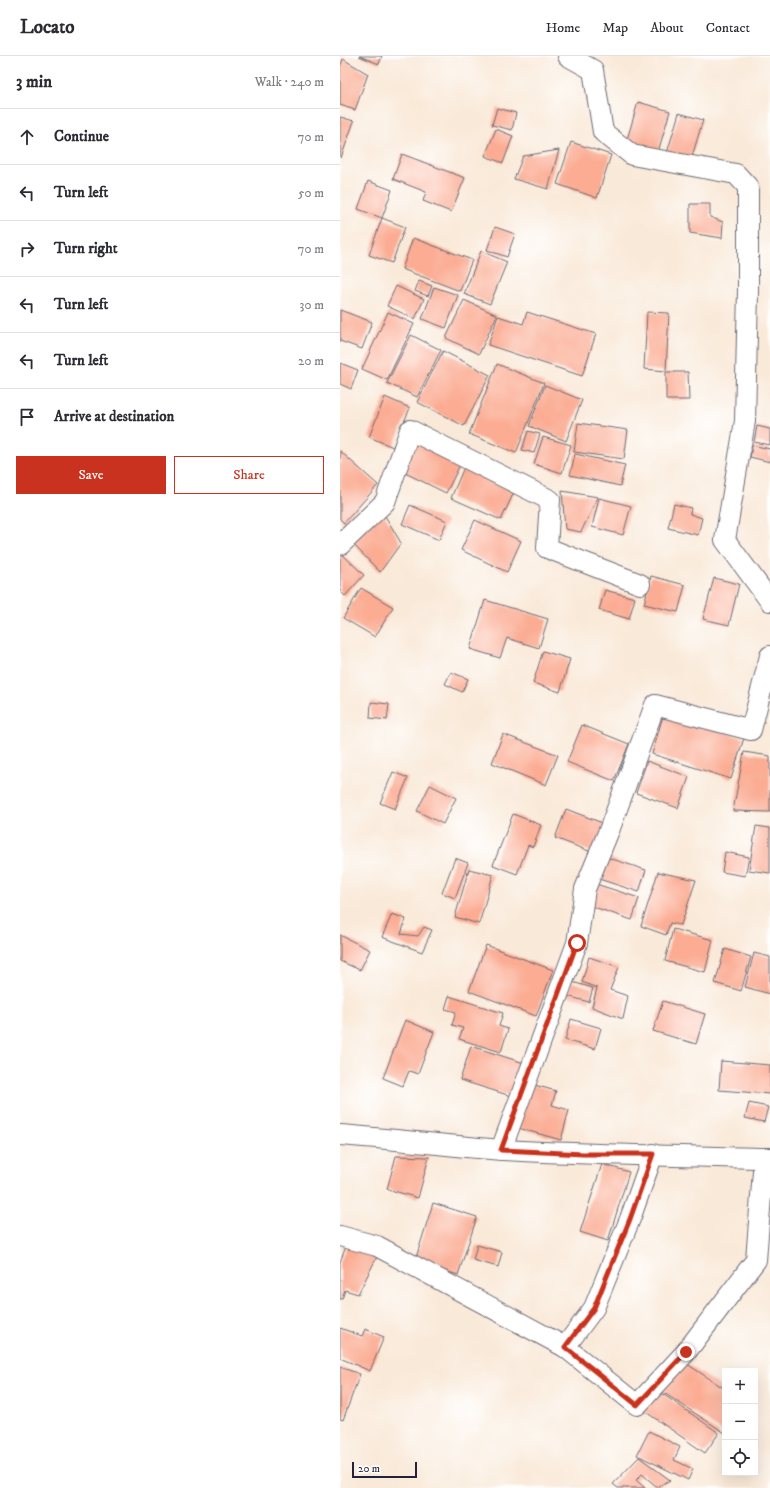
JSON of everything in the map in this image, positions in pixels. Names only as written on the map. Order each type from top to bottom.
[{"type":"street","points":[[568,56],[593,70],[602,132],[632,155],[736,174],[748,187],[748,291],[745,421],[725,540],[770,601]]},
{"type":"street","points":[[340,545],[385,502],[410,430],[550,500],[547,548],[640,584]]},
{"type":"street","points":[[501,1150],[577,943],[585,888],[610,828],[655,705],[751,730],[770,656]]},
{"type":"street","points":[[340,1135],[501,1150],[583,1154],[653,1154],[767,1158],[756,1260],[686,1352],[637,1405],[565,1347],[377,1246],[340,1236]]},
{"type":"street","points":[[565,1347],[594,1308],[630,1219],[653,1154]]},
{"type":"building","points":[[359,56],[382,56],[379,64]]},
{"type":"building","points":[[343,59],[368,74],[355,110],[340,105],[340,67]]},
{"type":"building","points":[[638,102],[670,111],[658,152],[626,143]]},
{"type":"building","points":[[497,108],[516,113],[512,130],[492,125]]},
{"type":"building","points":[[679,113],[703,120],[691,160],[667,153]]},
{"type":"building","points":[[340,117],[354,121],[341,158],[340,157]]},
{"type":"building","points":[[496,129],[513,136],[503,163],[485,156]]},
{"type":"building","points":[[571,142],[611,155],[597,198],[557,184]]},
{"type":"building","points":[[559,150],[548,189],[514,179],[523,156]]},
{"type":"building","points":[[402,154],[465,178],[451,212],[423,201],[426,192],[393,179]]},
{"type":"building","points":[[368,181],[392,190],[382,218],[358,209]]},
{"type":"building","points":[[690,204],[710,204],[710,217],[723,222],[722,238],[690,233]]},
{"type":"building","points":[[382,218],[405,227],[392,263],[369,255]]},
{"type":"building","points":[[495,227],[515,234],[507,257],[487,250]]},
{"type":"building","points":[[413,238],[472,260],[460,291],[402,269]]},
{"type":"building","points":[[481,251],[507,262],[490,304],[464,294]]},
{"type":"building","points":[[419,281],[432,286],[428,296],[415,291]]},
{"type":"building","points":[[396,286],[424,299],[415,319],[387,306]]},
{"type":"building","points":[[434,287],[458,295],[446,328],[422,319]]},
{"type":"building","points":[[464,300],[497,315],[479,354],[446,338]]},
{"type":"building","points":[[340,310],[372,322],[362,349],[340,341]]},
{"type":"building","points":[[388,312],[414,324],[387,380],[362,369]]},
{"type":"building","points":[[527,312],[596,334],[582,376],[488,345],[498,316],[523,324]]},
{"type":"building","points":[[647,312],[669,313],[666,371],[644,369]]},
{"type":"building","points":[[411,335],[441,350],[417,397],[387,383]]},
{"type":"building","points":[[443,351],[490,375],[464,426],[417,402]]},
{"type":"building","points":[[340,363],[358,370],[351,389],[340,384]]},
{"type":"building","points":[[497,364],[544,383],[516,453],[469,434]]},
{"type":"building","points":[[666,372],[688,372],[689,400],[666,400]]},
{"type":"building","points":[[545,385],[582,400],[566,441],[529,426]]},
{"type":"building","points":[[385,397],[410,408],[393,447],[369,437]]},
{"type":"building","points":[[578,423],[628,430],[624,459],[574,452]]},
{"type":"building","points":[[757,426],[770,429],[770,445],[754,442]]},
{"type":"building","points":[[528,431],[540,434],[534,453],[522,450]]},
{"type":"building","points":[[543,437],[571,445],[562,473],[534,464]]},
{"type":"building","points":[[414,440],[461,463],[446,493],[399,470]]},
{"type":"building","points":[[752,445],[770,449],[770,462],[750,457]]},
{"type":"building","points":[[340,451],[378,485],[344,523],[340,519]]},
{"type":"building","points":[[575,454],[625,465],[620,486],[570,475]]},
{"type":"building","points":[[465,465],[516,488],[501,520],[451,498]]},
{"type":"building","points":[[562,491],[598,497],[581,532],[565,529]]},
{"type":"building","points":[[599,498],[631,506],[623,535],[592,527]]},
{"type":"building","points":[[674,504],[691,508],[690,514],[702,518],[698,535],[668,528]]},
{"type":"building","points":[[410,505],[447,521],[439,540],[402,524]]},
{"type":"building","points":[[381,509],[401,543],[380,572],[349,540]]},
{"type":"building","points":[[475,520],[521,541],[507,572],[461,550]]},
{"type":"building","points":[[340,552],[364,575],[345,596],[340,591]]},
{"type":"building","points":[[651,576],[685,585],[678,612],[644,604]]},
{"type":"building","points":[[714,578],[739,584],[729,625],[703,619]]},
{"type":"building","points":[[361,588],[393,607],[375,637],[343,618]]},
{"type":"building","points":[[605,590],[635,598],[629,619],[599,610]]},
{"type":"building","points":[[485,600],[548,619],[539,648],[507,638],[500,658],[470,649]]},
{"type":"building","points":[[543,651],[570,659],[560,692],[533,683]]},
{"type":"building","points":[[451,672],[468,679],[462,692],[445,684]]},
{"type":"building","points":[[371,702],[389,704],[387,720],[370,718]]},
{"type":"building","points":[[663,716],[701,728],[702,725],[744,738],[731,779],[652,754]]},
{"type":"building","points":[[582,725],[629,744],[614,781],[567,762]]},
{"type":"building","points":[[503,734],[558,755],[546,785],[492,763]]},
{"type":"building","points":[[744,752],[770,756],[770,812],[733,811]]},
{"type":"building","points":[[647,761],[689,777],[678,808],[636,793]]},
{"type":"building","points":[[393,772],[408,778],[395,809],[380,803]]},
{"type":"building","points":[[430,785],[456,798],[443,824],[417,811]]},
{"type":"building","points":[[566,809],[605,824],[594,853],[555,838]]},
{"type":"building","points":[[513,814],[541,825],[533,847],[528,845],[517,874],[493,865]]},
{"type":"building","points":[[756,826],[770,828],[770,873],[749,870]]},
{"type":"building","points":[[725,852],[749,857],[745,876],[722,872]]},
{"type":"building","points":[[606,857],[646,870],[639,892],[599,879]]},
{"type":"building","points":[[455,858],[468,863],[455,898],[442,893]]},
{"type":"building","points":[[469,869],[493,875],[479,924],[455,917]]},
{"type":"building","points":[[658,872],[696,880],[681,925],[670,923],[666,935],[641,926]]},
{"type":"building","points":[[596,884],[639,898],[632,920],[588,905]]},
{"type":"building","points":[[392,914],[406,919],[401,934],[418,936],[424,927],[432,930],[422,952],[382,937]]},
{"type":"building","points":[[673,929],[713,940],[705,972],[665,961]]},
{"type":"building","points":[[340,935],[370,950],[360,970],[340,961]]},
{"type":"building","points":[[486,945],[553,970],[536,1016],[469,991]]},
{"type":"building","points":[[725,949],[751,957],[741,991],[715,983]]},
{"type":"building","points":[[754,953],[770,957],[770,994],[745,987]]},
{"type":"building","points":[[589,957],[619,967],[610,990],[628,996],[623,1019],[592,1007],[597,988],[582,982]]},
{"type":"building","points":[[572,982],[593,988],[589,1002],[567,996]]},
{"type":"building","points":[[449,996],[503,1013],[499,1026],[508,1029],[501,1052],[459,1039],[463,1028],[452,1025],[456,1012],[445,1009]]},
{"type":"building","points":[[663,1001],[705,1014],[696,1044],[653,1031]]},
{"type":"building","points":[[571,1019],[601,1028],[595,1049],[565,1040]]},
{"type":"building","points":[[405,1020],[434,1032],[418,1074],[409,1071],[403,1086],[383,1078]]},
{"type":"building","points":[[471,1046],[524,1063],[514,1097],[460,1080]]},
{"type":"building","points":[[721,1061],[770,1065],[770,1094],[719,1090]]},
{"type":"building","points":[[531,1084],[556,1091],[552,1105],[569,1110],[561,1140],[518,1128]]},
{"type":"building","points":[[749,1103],[768,1107],[764,1122],[745,1118]]},
{"type":"building","points":[[396,1156],[429,1157],[418,1198],[387,1189]]},
{"type":"building","points":[[602,1164],[629,1172],[608,1241],[580,1232]]},
{"type":"building","points":[[433,1203],[477,1217],[458,1275],[415,1261]]},
{"type":"building","points":[[347,1244],[378,1255],[358,1294],[345,1290],[342,1299],[340,1299],[340,1262]]},
{"type":"building","points":[[477,1245],[502,1252],[498,1267],[473,1260]]},
{"type":"building","points":[[340,1328],[362,1336],[365,1329],[384,1337],[370,1371],[340,1358]]},
{"type":"building","points":[[681,1360],[722,1387],[722,1431],[661,1391]]},
{"type":"building","points":[[340,1367],[360,1374],[343,1420],[340,1419]]},
{"type":"building","points":[[654,1388],[719,1433],[705,1453],[640,1408]]},
{"type":"building","points":[[649,1431],[680,1447],[674,1460],[693,1469],[688,1480],[637,1455]]},
{"type":"building","points":[[639,1457],[670,1480],[657,1487],[642,1474],[636,1480],[645,1488],[618,1488],[613,1484]]},
{"type":"route","points":[[577,943],[501,1150],[583,1154],[653,1154],[630,1219],[594,1308],[565,1347],[637,1405],[686,1352]]}]
